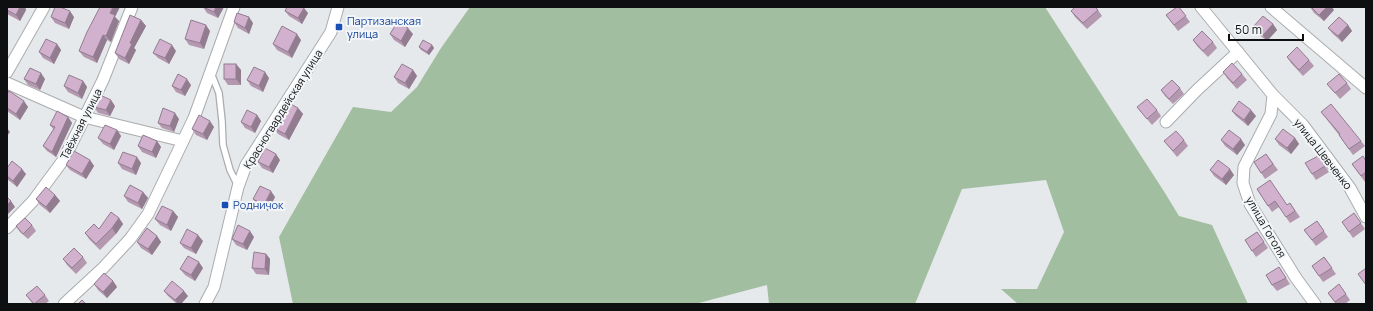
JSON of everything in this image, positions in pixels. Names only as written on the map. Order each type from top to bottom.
[{"type":"street","points":[[7,72],[44,7]]},
{"type":"street","name":"Таёжная улица","points":[[7,228],[33,201],[64,159],[103,80],[132,7]]},
{"type":"street","points":[[64,304],[130,239],[148,214],[194,118],[234,7]]},
{"type":"street","name":"Красногвардейская улица","points":[[205,304],[214,287],[238,187],[246,165],[330,32],[338,7]]},
{"type":"street","points":[[1201,7],[1273,95]]},
{"type":"street","points":[[1270,7],[1366,88]]},
{"type":"street","points":[[1166,122],[1197,90],[1238,52]]},
{"type":"street","points":[[7,83],[84,117],[183,142]]},
{"type":"street","name":"улица Шевченко","points":[[1273,95],[1308,131],[1350,188],[1366,217]]},
{"type":"street","name":"улица Гоголя","points":[[1273,95],[1271,114],[1244,167],[1243,183],[1250,204],[1296,278],[1315,304]]},
{"type":"lane","points":[[211,73],[219,93],[223,146],[230,170],[238,187]]},
{"type":"green space","points":[[470,7],[1045,7],[1179,216],[1212,225],[1248,304],[1018,304],[1001,289],[1037,289],[1064,232],[1046,180],[962,189],[915,304],[769,304],[767,285],[695,304],[293,304],[279,237],[353,107],[391,112],[417,87],[441,48]]},
{"type":"building","points":[[7,7],[20,7],[16,15],[7,10]]},
{"type":"building","points":[[55,7],[60,7],[70,11],[65,23],[51,17]]},
{"type":"building","points":[[100,7],[113,7],[110,13],[115,15],[106,36],[103,35],[93,57],[79,51]]},
{"type":"building","points":[[203,7],[216,7],[214,12]]},
{"type":"building","points":[[287,7],[304,8],[298,18],[285,11]]},
{"type":"building","points":[[1075,7],[1095,7],[1098,10],[1083,23],[1071,11]]},
{"type":"building","points":[[1179,7],[1186,16],[1174,25],[1166,15]]},
{"type":"building","points":[[1311,7],[1327,7],[1319,15]]},
{"type":"building","points":[[237,13],[249,17],[245,28],[234,22]]},
{"type":"building","points":[[130,15],[141,20],[130,43],[132,44],[125,58],[115,53]]},
{"type":"building","points":[[1263,16],[1273,24],[1263,35],[1253,27]]},
{"type":"building","points":[[1339,17],[1348,25],[1338,36],[1328,28]]},
{"type":"building","points":[[191,20],[206,25],[200,43],[185,39]]},
{"type":"building","points":[[398,21],[408,28],[401,41],[390,34]]},
{"type":"building","points":[[282,26],[297,34],[288,52],[273,44]]},
{"type":"building","points":[[1202,31],[1213,42],[1203,51],[1193,40]]},
{"type":"building","points":[[46,39],[57,44],[50,58],[39,52]]},
{"type":"building","points":[[160,39],[172,45],[165,58],[153,53]]},
{"type":"building","points":[[423,40],[432,45],[427,52],[419,47]]},
{"type":"building","points":[[1297,47],[1309,60],[1299,70],[1287,57]]},
{"type":"building","points":[[1232,63],[1242,74],[1233,83],[1223,72]]},
{"type":"building","points":[[224,64],[236,64],[236,79],[224,79]]},
{"type":"building","points":[[402,64],[413,70],[405,83],[394,77]]},
{"type":"building","points":[[254,67],[265,72],[259,86],[247,80]]},
{"type":"building","points":[[30,68],[41,73],[36,84],[24,79]]},
{"type":"building","points":[[178,74],[187,79],[181,90],[172,86]]},
{"type":"building","points":[[1339,74],[1347,83],[1335,93],[1327,84]]},
{"type":"building","points":[[69,75],[83,81],[78,93],[64,86]]},
{"type":"building","points":[[1172,80],[1180,88],[1169,99],[1161,90]]},
{"type":"building","points":[[9,91],[24,101],[16,114],[7,108],[7,94]]},
{"type":"building","points":[[100,95],[111,100],[106,110],[94,107]]},
{"type":"building","points":[[1147,99],[1157,110],[1147,119],[1137,107]]},
{"type":"building","points":[[1239,101],[1251,110],[1244,120],[1232,111]]},
{"type":"building","points":[[287,102],[298,108],[285,134],[274,128]]},
{"type":"building","points":[[1331,104],[1361,141],[1349,149],[1339,135],[1340,134],[1321,112]]},
{"type":"building","points":[[163,108],[175,113],[170,126],[158,123]]},
{"type":"building","points":[[247,110],[257,115],[251,127],[241,122]]},
{"type":"building","points":[[57,111],[68,117],[52,152],[43,146],[55,127],[50,125]]},
{"type":"building","points":[[199,115],[210,121],[203,134],[192,129]]},
{"type":"building","points":[[105,125],[117,130],[110,144],[98,138]]},
{"type":"building","points":[[1283,129],[1295,138],[1287,148],[1275,139]]},
{"type":"building","points":[[1229,130],[1241,139],[1233,149],[1221,140]]},
{"type":"building","points":[[1176,131],[1184,140],[1173,151],[1164,141]]},
{"type":"building","points":[[143,135],[157,141],[152,152],[138,146]]},
{"type":"building","points":[[265,148],[276,154],[269,167],[258,162]]},
{"type":"building","points":[[74,151],[90,160],[82,174],[66,165]]},
{"type":"building","points":[[123,152],[137,157],[132,169],[118,163]]},
{"type":"building","points":[[1266,154],[1273,164],[1261,173],[1254,162]]},
{"type":"building","points":[[1318,156],[1325,166],[1312,174],[1305,163]]},
{"type":"building","points":[[1363,156],[1366,161],[1366,172],[1361,176],[1352,164]]},
{"type":"building","points":[[1218,160],[1230,169],[1222,179],[1210,170]]},
{"type":"building","points":[[12,161],[22,169],[13,181],[7,176],[7,168]]},
{"type":"building","points":[[1270,180],[1287,205],[1290,203],[1295,211],[1286,217],[1275,201],[1268,206],[1257,189]]},
{"type":"building","points":[[130,185],[143,192],[138,203],[124,196]]},
{"type":"building","points":[[260,186],[271,191],[264,205],[253,199]]},
{"type":"building","points":[[46,187],[55,195],[46,207],[36,199]]},
{"type":"building","points":[[7,197],[11,201],[7,205]]},
{"type":"building","points":[[162,206],[173,211],[167,225],[155,219]]},
{"type":"building","points":[[111,212],[119,218],[112,228],[96,244],[85,233],[94,224],[99,229]]},
{"type":"building","points":[[1354,213],[1361,223],[1349,232],[1342,222]]},
{"type":"building","points":[[25,218],[32,225],[23,234],[16,226]]},
{"type":"building","points":[[1317,221],[1324,231],[1312,240],[1304,230]]},
{"type":"building","points":[[238,225],[250,231],[243,244],[232,239]]},
{"type":"building","points":[[147,228],[157,236],[148,249],[137,242]]},
{"type":"building","points":[[187,229],[198,235],[191,248],[180,243]]},
{"type":"building","points":[[1257,232],[1264,242],[1252,251],[1245,240]]},
{"type":"building","points":[[74,248],[83,257],[72,268],[63,259]]},
{"type":"building","points":[[254,252],[266,254],[265,269],[252,268]]},
{"type":"building","points":[[188,256],[199,262],[191,275],[180,269]]},
{"type":"building","points":[[1324,257],[1332,268],[1319,276],[1312,266]]},
{"type":"building","points":[[1279,267],[1286,278],[1272,285],[1266,275]]},
{"type":"building","points":[[1366,268],[1366,285],[1358,274]]},
{"type":"building","points":[[104,273],[113,281],[103,292],[94,284]]},
{"type":"building","points":[[172,281],[184,291],[175,300],[164,291]]},
{"type":"building","points":[[1339,284],[1346,294],[1335,302],[1328,293]]},
{"type":"building","points":[[37,286],[45,295],[34,304],[26,295]]},
{"type":"building","points":[[82,300],[86,304],[78,304]]},
{"type":"place","name":"Партизанская улица","points":[[339,27]]},
{"type":"place","name":"Родничок","points":[[225,205]]}]
